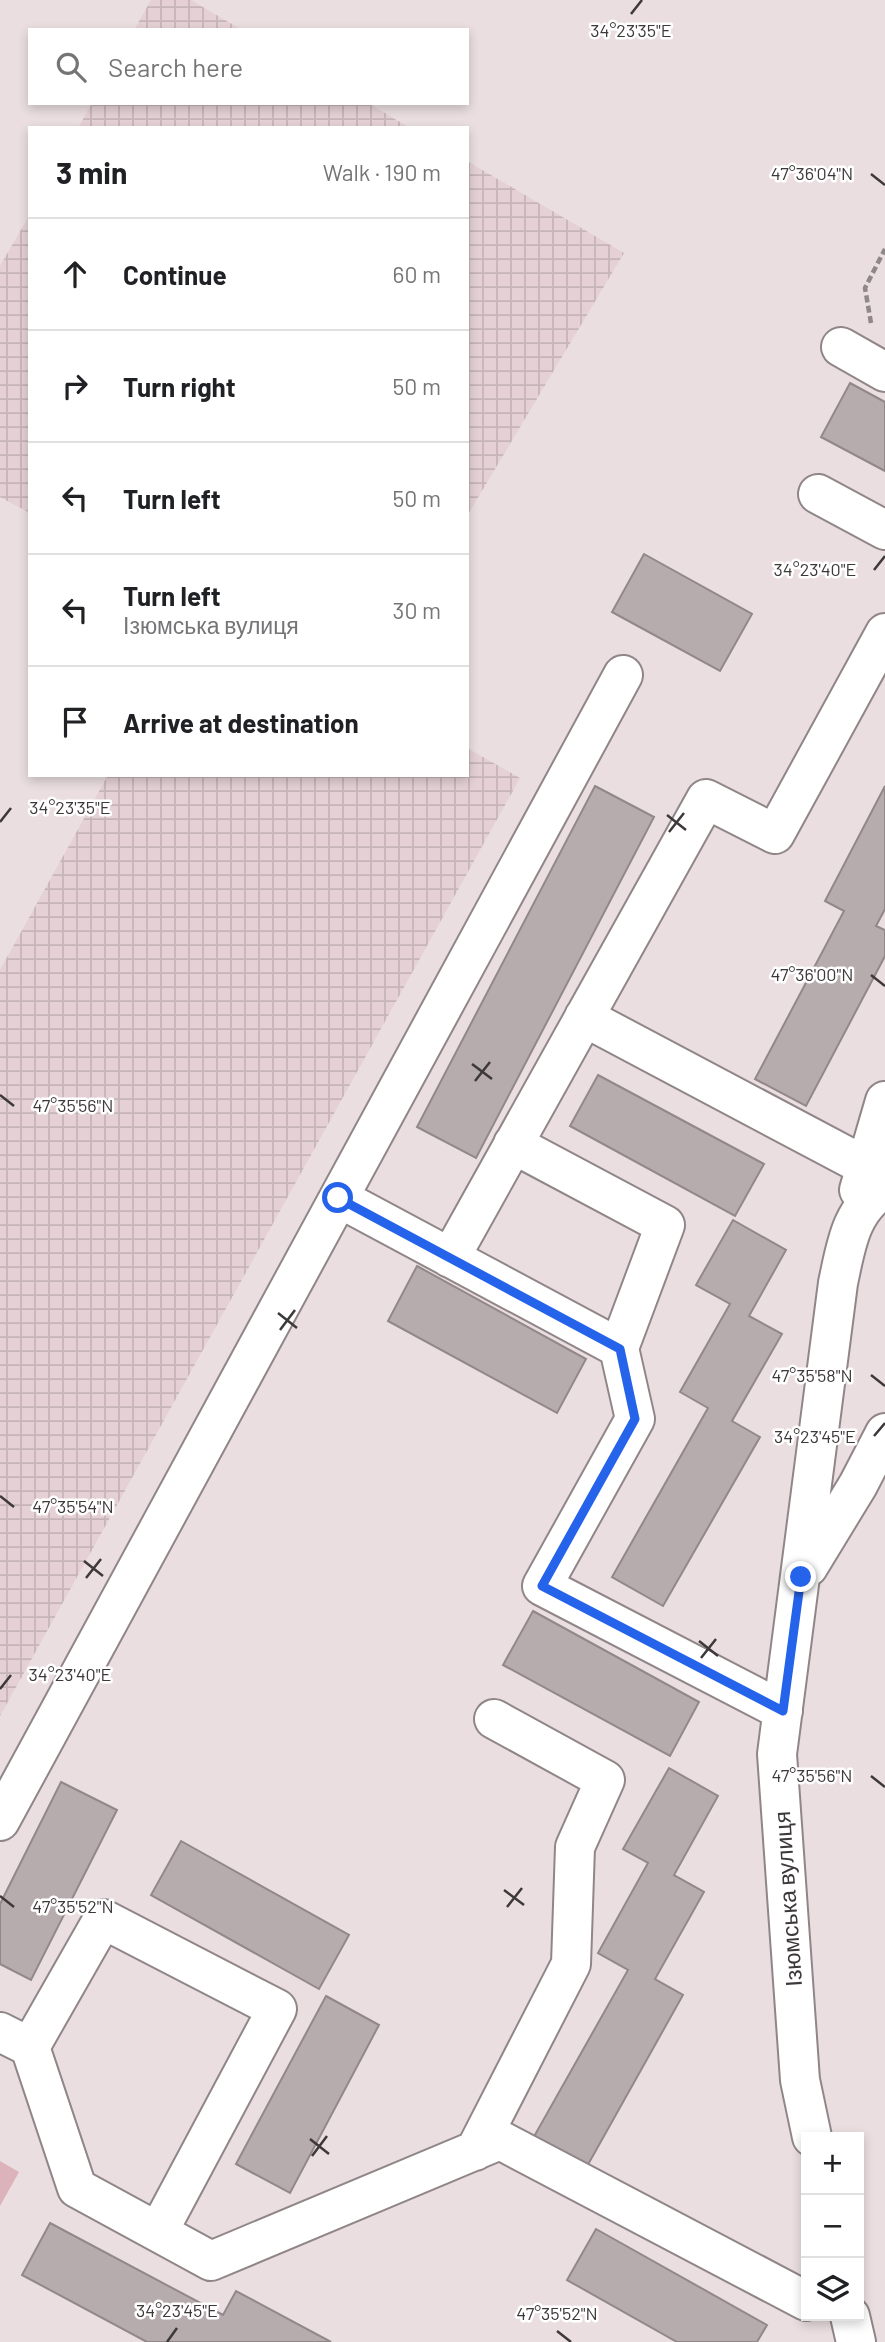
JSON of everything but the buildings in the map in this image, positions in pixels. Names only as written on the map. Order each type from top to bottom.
[{"type":"street","points":[[841,347],[882,370]]},
{"type":"street","points":[[818,494],[885,530]]},
{"type":"street","points":[[450,1258],[706,799],[775,834],[885,633]]},
{"type":"street","points":[[0,1821],[623,675]]},
{"type":"street","points":[[584,1017],[875,1177],[885,1101]]},
{"type":"street","points":[[513,1144],[665,1225],[620,1349],[635,1419],[542,1586],[783,1711]]},
{"type":"street","name":"Ізюмська вулиця","points":[[811,2132],[800,2080],[777,1754],[830,1338],[850,1226],[872,1196],[875,1177]]},
{"type":"street","points":[[338,1198],[620,1349]]},
{"type":"street","name":"Ізюмська вулиця","points":[[801,1577],[858,1485],[885,1433]]},
{"type":"street","points":[[475,2151],[571,1964],[575,1847],[605,1780],[495,1719]]},
{"type":"street","points":[[158,2232],[277,2009],[103,1919],[15,2039],[77,2188],[211,2261],[500,2140],[801,2298]]},
{"type":"path","points":[[882,370],[865,288],[885,249]]},
{"type":"shaded area","points":[[151,0],[191,0],[239,28],[135,28]]},
{"type":"shaded area","points":[[91,105],[371,105],[407,126],[79,126]]},
{"type":"shaded area","points":[[469,162],[624,253],[469,513]]},
{"type":"shaded area","points":[[28,217],[28,512],[0,497],[0,266]]},
{"type":"shaded area","points":[[469,749],[520,778],[0,1716],[0,970],[107,777],[469,777]]},
{"type":"shaded area","points":[[0,2161],[19,2172],[0,2206]]},
{"type":"route","points":[[338,1198],[620,1349],[635,1419],[542,1586],[783,1711],[801,1577]]}]
